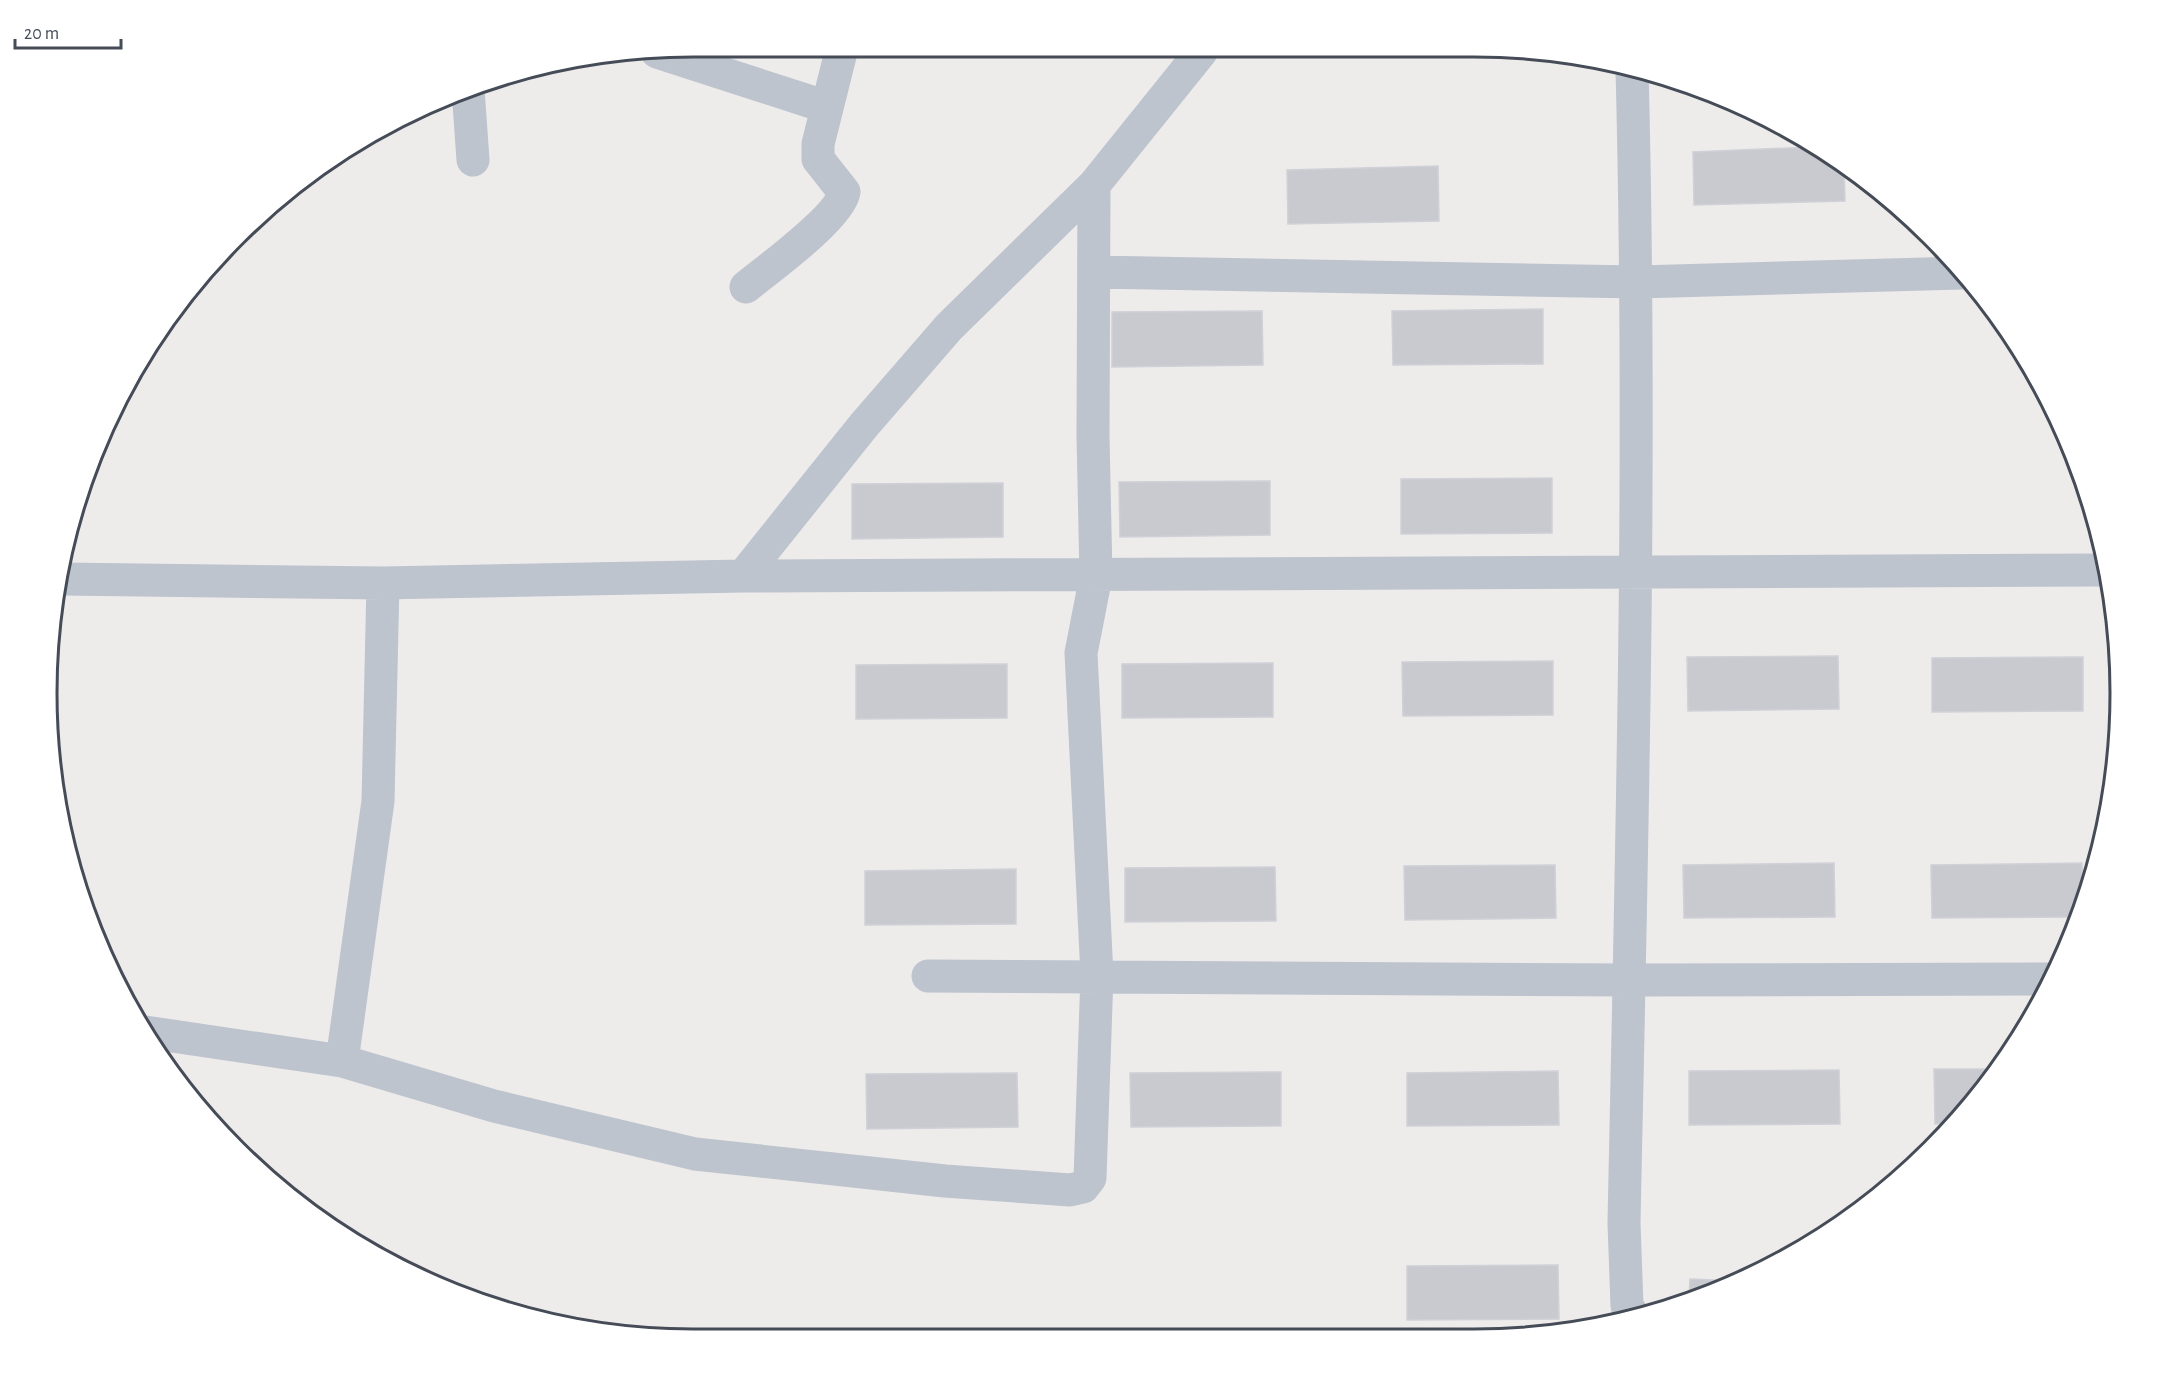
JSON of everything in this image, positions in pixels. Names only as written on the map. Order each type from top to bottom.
[{"type":"street","points":[[674,57],[827,107]]},
{"type":"street","points":[[746,287],[826,219],[842,202],[844,192],[818,159],[818,144],[840,57]]},
{"type":"street","points":[[743,576],[864,424],[949,327],[1094,185],[1197,57]]},
{"type":"street","points":[[1629,1309],[1627,1306],[1624,1223],[1636,570],[1638,282],[1632,77]]},
{"type":"street","points":[[469,98],[473,160]]},
{"type":"street","points":[[156,1034],[342,1061],[494,1106],[695,1154],[945,1181],[1070,1190],[1083,1187],[1090,1178],[1097,975],[1082,653],[1096,576],[1093,436],[1094,185]]},
{"type":"street","points":[[1095,272],[1638,282],[1951,273]]},
{"type":"street","points":[[67,579],[383,583],[743,576],[1096,576],[1636,570],[2098,570]]},
{"type":"street","points":[[342,1061],[378,801],[383,583]]},
{"type":"street","points":[[928,976],[1097,975],[1629,980],[2041,979]]},
{"type":"building","points":[[1801,147],[1844,176],[1845,201],[1694,205],[1693,152]]},
{"type":"building","points":[[1438,166],[1439,221],[1288,224],[1287,170]]},
{"type":"building","points":[[1543,309],[1543,364],[1393,365],[1392,311]]},
{"type":"building","points":[[1262,311],[1263,365],[1112,367],[1112,312]]},
{"type":"building","points":[[1552,478],[1552,533],[1401,534],[1401,479]]},
{"type":"building","points":[[1270,481],[1270,535],[1120,537],[1119,482]]},
{"type":"building","points":[[1003,483],[1003,537],[852,539],[852,484]]},
{"type":"building","points":[[1838,656],[1839,709],[1688,711],[1687,657]]},
{"type":"building","points":[[2083,657],[2083,711],[1932,712],[1932,658]]},
{"type":"building","points":[[1553,661],[1553,715],[1403,716],[1402,662]]},
{"type":"building","points":[[1273,663],[1273,717],[1122,718],[1122,664]]},
{"type":"building","points":[[1007,664],[1007,718],[856,719],[856,665]]},
{"type":"building","points":[[1834,863],[1835,917],[1684,918],[1683,865]]},
{"type":"building","points":[[2082,863],[2082,877],[2069,917],[1932,918],[1931,865]]},
{"type":"building","points":[[1555,865],[1556,918],[1405,920],[1404,866]]},
{"type":"building","points":[[1275,867],[1276,921],[1125,922],[1125,868]]},
{"type":"building","points":[[1016,869],[1016,924],[865,925],[865,871]]},
{"type":"building","points":[[1934,1069],[1987,1069],[1941,1124],[1935,1124]]},
{"type":"building","points":[[1839,1070],[1840,1124],[1689,1125],[1689,1071]]},
{"type":"building","points":[[1558,1071],[1559,1125],[1407,1126],[1407,1073]]},
{"type":"building","points":[[1281,1072],[1281,1126],[1131,1127],[1130,1073]]},
{"type":"building","points":[[1017,1073],[1018,1127],[867,1129],[866,1074]]},
{"type":"building","points":[[1558,1265],[1559,1319],[1407,1320],[1407,1266]]},
{"type":"building","points":[[1690,1279],[1719,1280],[1717,1281],[1689,1291]]}]
